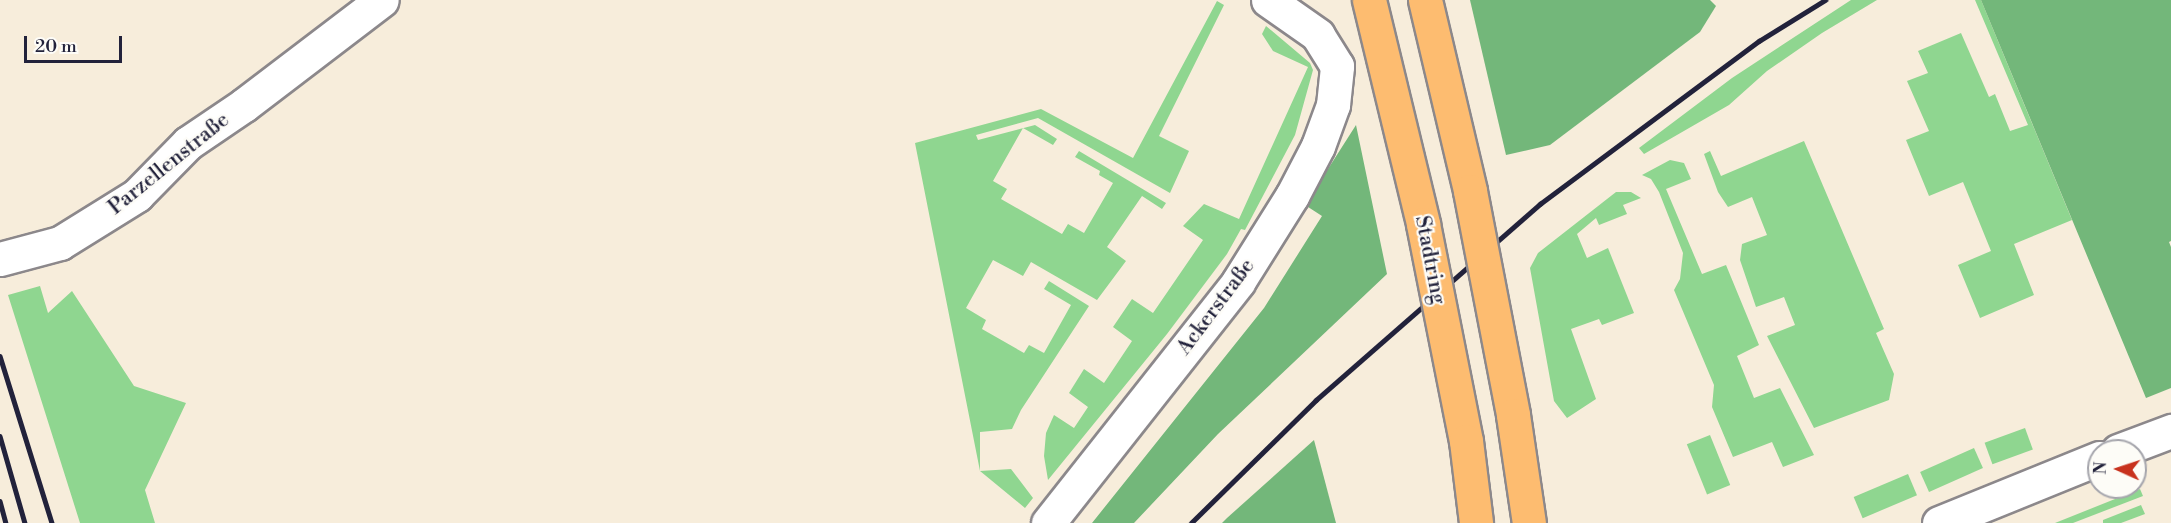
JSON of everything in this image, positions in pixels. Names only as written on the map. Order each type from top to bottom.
[{"type":"main road","name":"Stadtring","points":[[1369,0],[1424,224],[1466,441],[1476,523]]},
{"type":"main road","points":[[1425,0],[1470,191],[1513,415],[1529,523]]},
{"type":"street","name":"Parzellenstraße","points":[[0,259],[60,243],[137,195],[188,143],[244,105],[382,0]]},
{"type":"street","name":"Ackerstraße","points":[[1048,523],[1238,282],[1286,205],[1318,146],[1333,105],[1337,66],[1318,35],[1268,0]]},
{"type":"street","points":[[2147,440],[2171,431]]},
{"type":"street","points":[[1939,523],[2087,463]]},
{"type":"green space","points":[[1470,0],[1710,0],[1716,6],[1700,32],[1550,145],[1506,155]]},
{"type":"green space","points":[[1851,0],[1877,0],[1822,33],[1767,71],[1729,105],[1644,154],[1639,148],[1732,78]]},
{"type":"green space","points":[[1975,0],[1981,0],[2072,220],[2014,244],[2034,295],[1980,318],[1958,265],[1991,251],[1963,182],[1929,196],[1906,140],[1929,131],[1907,81],[1928,73],[1918,51],[1961,33],[1989,97],[1995,94],[2010,131],[2028,125]]},
{"type":"green space","points":[[1981,0],[2171,0],[2171,241],[2169,242],[2171,247],[2171,388],[2146,398]]},
{"type":"green space","points":[[1217,1],[1224,5],[1159,136],[1189,151],[1170,193],[1038,118],[976,135],[978,140],[1023,128],[993,181],[1007,189],[1001,199],[1062,234],[1068,224],[1084,233],[1113,183],[1099,175],[1100,171],[1075,157],[1079,151],[1166,203],[1162,209],[1142,196],[1107,247],[1126,261],[1097,300],[1031,262],[1023,276],[993,260],[966,308],[986,320],[982,329],[1024,353],[1029,345],[1044,353],[1071,305],[1044,289],[1049,281],[1089,306],[1021,410],[1012,429],[980,432],[980,471],[915,143],[1041,109],[1133,158]]},
{"type":"green space","points":[[1266,26],[1310,63],[1313,70],[1295,135],[1245,230],[1241,229],[1227,254],[1167,334],[1048,480],[1044,456],[1046,433],[1054,415],[1074,428],[1088,407],[1069,393],[1084,369],[1104,383],[1132,341],[1113,327],[1132,299],[1153,313],[1203,240],[1183,226],[1204,204],[1239,219],[1308,67],[1273,51],[1262,34]]},
{"type":"green space","points":[[1035,125],[1057,139],[1053,145],[1023,128]]},
{"type":"green space","points":[[1356,125],[1387,274],[1218,434],[1134,523],[1092,523],[1264,308],[1322,216],[1305,205]]},
{"type":"green space","points":[[1804,141],[1884,329],[1876,333],[1894,374],[1889,400],[1814,428],[1767,336],[1795,325],[1784,297],[1756,307],[1740,260],[1742,244],[1767,235],[1752,197],[1728,207],[1718,192],[1704,154],[1710,151],[1721,176]]},
{"type":"green space","points":[[1670,160],[1684,163],[1691,179],[1666,189],[1702,274],[1726,265],[1759,345],[1737,356],[1754,398],[1780,388],[1814,455],[1783,467],[1772,442],[1733,457],[1712,407],[1714,385],[1674,290],[1680,279],[1683,253],[1659,192],[1651,179],[1642,175]]},
{"type":"green space","points":[[1616,192],[1631,192],[1641,198],[1623,205],[1627,214],[1599,225],[1596,218],[1577,234],[1587,258],[1608,248],[1634,313],[1602,325],[1599,319],[1571,329],[1596,399],[1567,418],[1554,401],[1530,268],[1538,253]]},
{"type":"green space","points":[[40,286],[48,313],[72,291],[134,386],[186,403],[145,490],[155,523],[80,523],[8,295]]},
{"type":"green space","points":[[2025,428],[2033,450],[1992,464],[1985,443]]},
{"type":"green space","points":[[1710,435],[1730,485],[1707,494],[1687,444]]},
{"type":"green space","points":[[1314,440],[1336,523],[1222,523],[1227,518]]},
{"type":"green space","points":[[1974,448],[1983,468],[1929,492],[1920,472]]},
{"type":"green space","points":[[1011,469],[1033,498],[1025,508],[980,471]]},
{"type":"green space","points":[[1908,474],[1917,495],[1863,518],[1854,497]]},
{"type":"green space","points":[[2115,499],[2135,499],[2073,523],[2055,523]]},
{"type":"green space","points":[[2141,505],[2145,514],[2121,523],[2103,523],[2103,520]]},
{"type":"railway","points":[[1191,523],[1316,400],[1540,204],[1759,41],[1825,0]]},
{"type":"railway","points":[[0,356],[52,523]]},
{"type":"railway","points":[[0,436],[25,523]]},
{"type":"railway","points":[[0,501],[6,523]]}]
